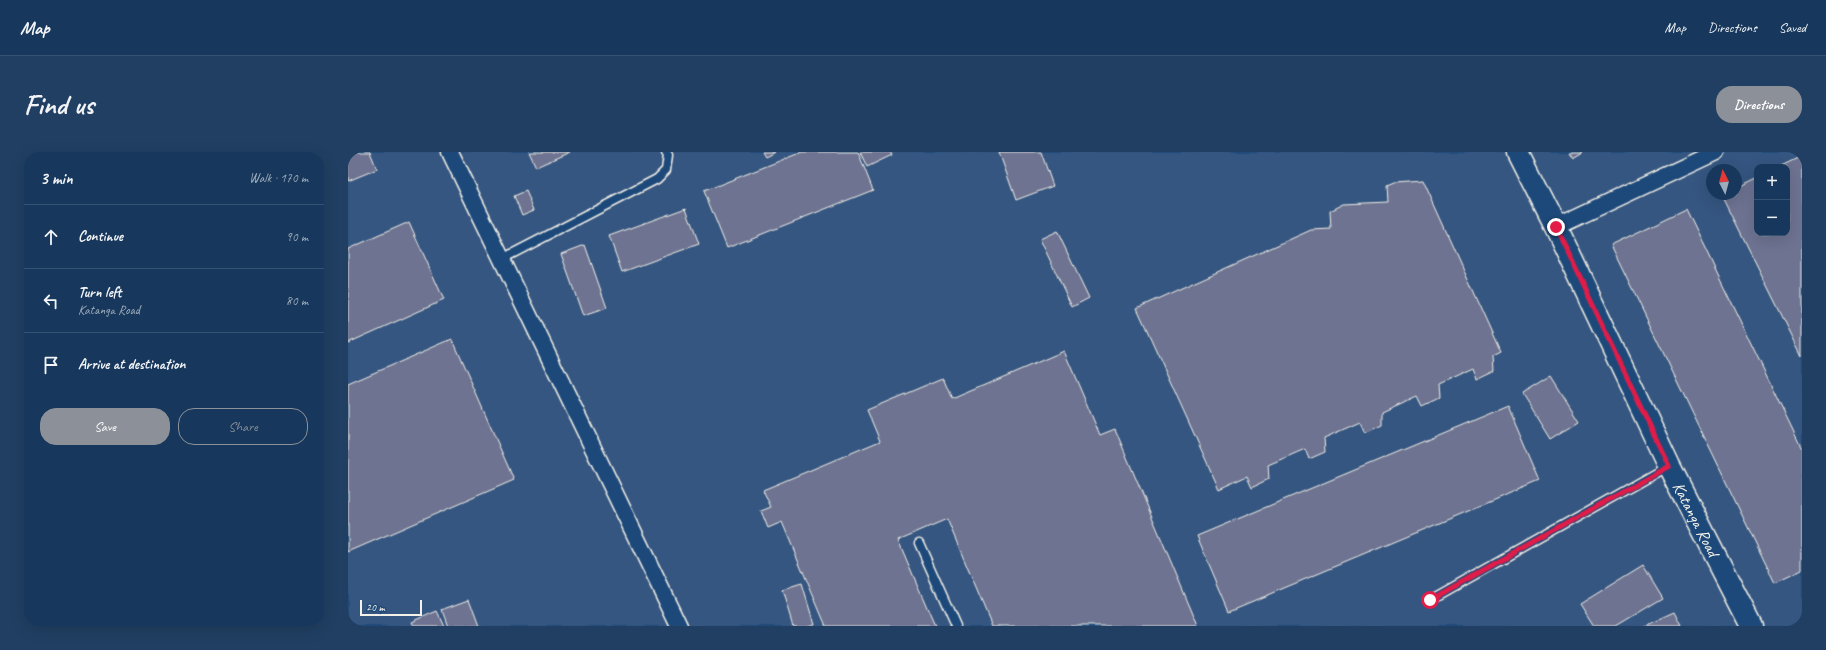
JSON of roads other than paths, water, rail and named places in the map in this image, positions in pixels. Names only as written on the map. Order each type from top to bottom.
[{"type":"street","points":[[450,152],[679,626]]},
{"type":"street","name":"Katanga Road","points":[[1518,152],[1556,227],[1669,466],[1750,626]]},
{"type":"street","points":[[1556,227],[1716,152]]},
{"type":"lane","points":[[502,259],[657,179],[666,170],[668,155],[666,152]]},
{"type":"lane","points":[[1430,600],[1669,466]]},
{"type":"lane","points":[[919,543],[956,626]]}]
